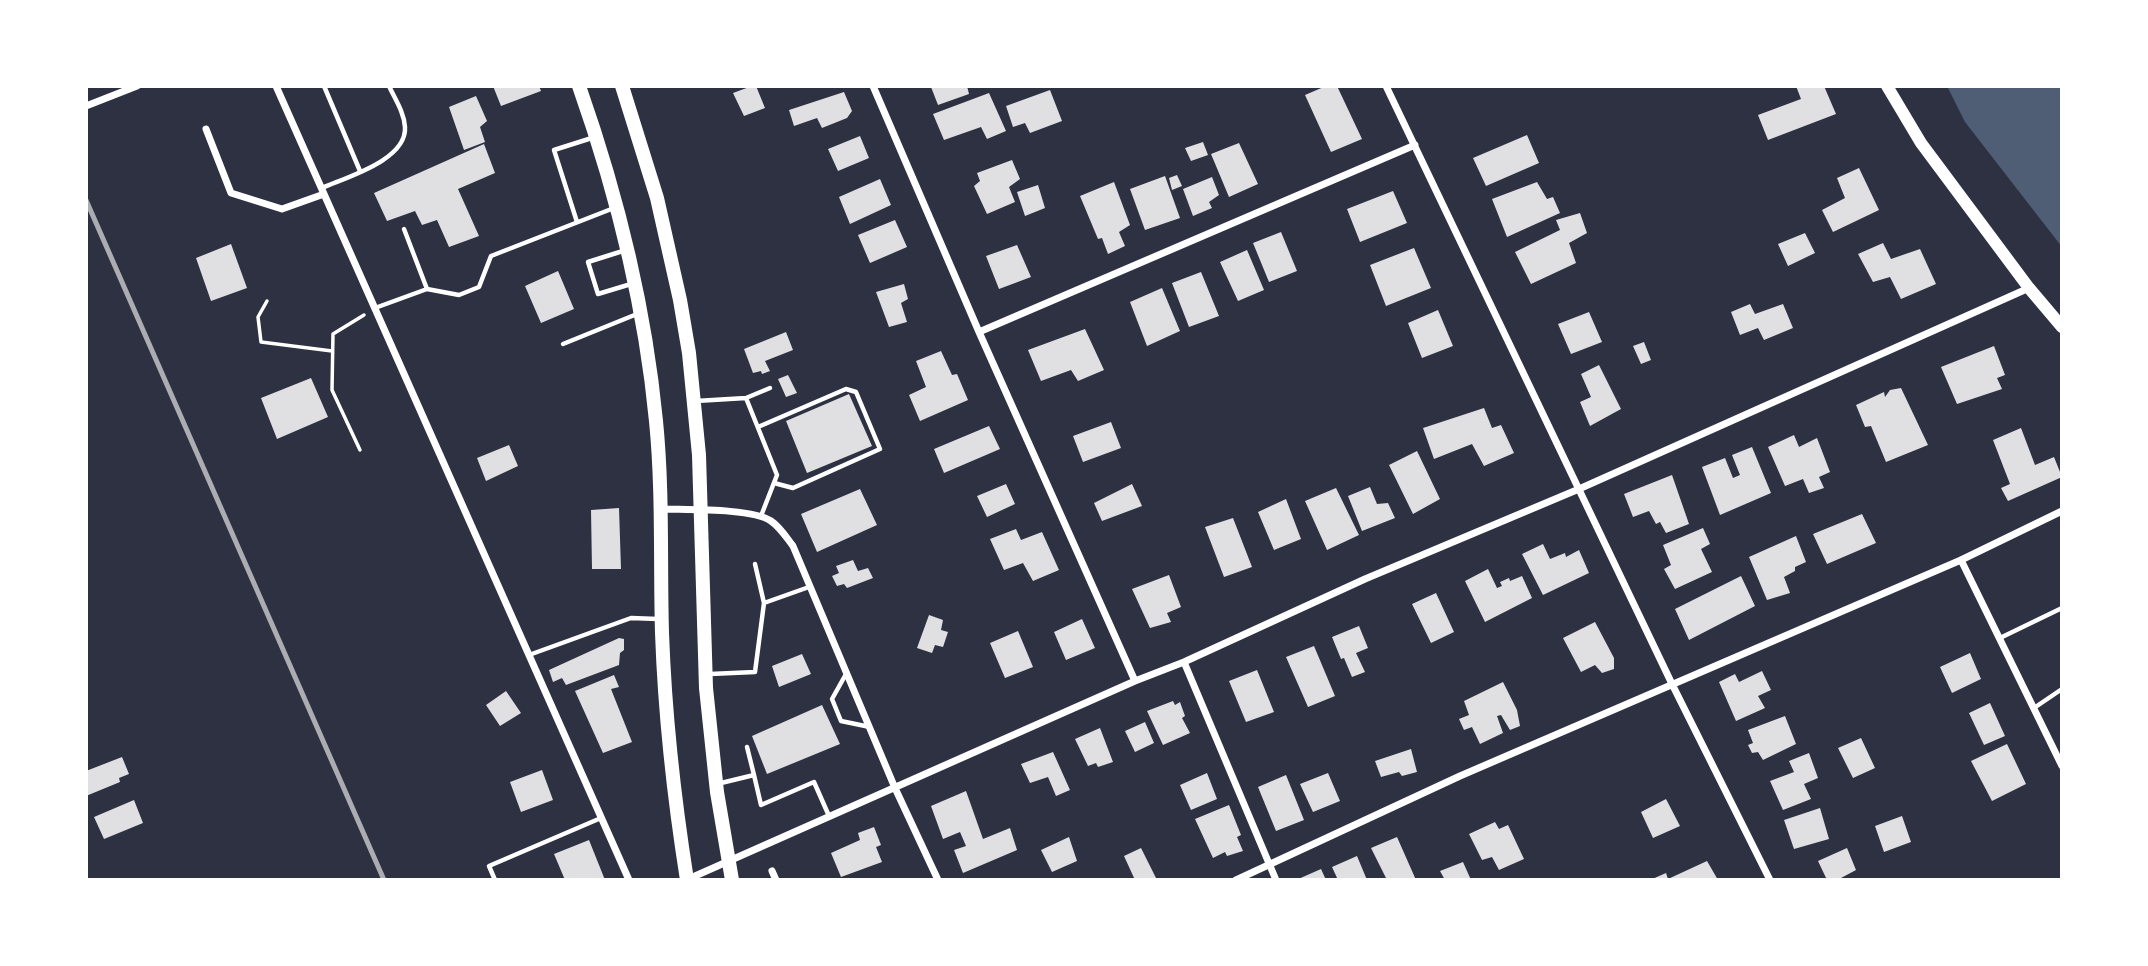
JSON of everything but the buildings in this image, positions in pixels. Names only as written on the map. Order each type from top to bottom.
[{"type":"main road","points":[[579,86],[617,207],[627,250],[640,313],[656,422],[661,509],[662,619],[669,736],[687,880]]},
{"type":"main road","points":[[622,86],[644,153],[666,238],[680,300],[695,401],[702,510],[705,674],[716,784],[732,880]]},
{"type":"street","points":[[112,86],[116,94]]},
{"type":"street","points":[[86,106],[137,86]]},
{"type":"street","points":[[276,86],[629,880]]},
{"type":"street","points":[[873,86],[979,332],[1135,681]]},
{"type":"street","points":[[1386,86],[1672,684],[1770,880]]},
{"type":"street","points":[[1887,86],[1920,143],[2029,288],[2062,327]]},
{"type":"street","points":[[206,129],[232,193],[282,209],[323,191]]},
{"type":"street","points":[[979,332],[1415,145]]},
{"type":"street","points":[[687,880],[1135,681],[1184,662],[1366,579],[1579,489],[2029,288]]},
{"type":"street","points":[[661,509],[755,514],[770,520],[793,546],[895,788],[938,880]]},
{"type":"street","points":[[1236,880],[1460,776],[1961,561],[2062,511]]},
{"type":"street","points":[[1961,561],[2062,766]]},
{"type":"street","points":[[1184,662],[1276,880]]},
{"type":"street","points":[[772,871],[776,880]]},
{"type":"lane","points":[[324,86],[360,171]]},
{"type":"lane","points":[[323,191],[401,146],[405,136],[403,117],[391,86]]},
{"type":"lane","points":[[577,222],[554,150],[596,137]]},
{"type":"lane","points":[[375,308],[427,289],[460,295],[479,287],[491,256],[617,207]]},
{"type":"lane","points":[[404,229],[427,289]]},
{"type":"lane","points":[[627,250],[588,262],[598,294],[634,283]]},
{"type":"lane","points":[[563,344],[640,313]]},
{"type":"lane","points":[[695,401],[746,398],[770,388]]},
{"type":"lane","points":[[758,427],[846,389],[856,392],[880,449],[793,488],[774,483]]},
{"type":"lane","points":[[746,398],[777,475],[761,516]]},
{"type":"lane","points":[[705,674],[755,672],[764,603],[755,564]]},
{"type":"lane","points":[[764,603],[810,586]]},
{"type":"lane","points":[[2000,638],[2062,608]]},
{"type":"lane","points":[[529,655],[631,618],[662,619]]},
{"type":"lane","points":[[847,673],[832,699],[841,721],[870,727]]},
{"type":"lane","points":[[2034,708],[2062,689]]},
{"type":"lane","points":[[747,747],[761,805],[814,782],[829,817]]},
{"type":"lane","points":[[716,784],[754,775]]},
{"type":"lane","points":[[495,880],[489,866],[602,817]]},
{"type":"path","points":[[267,301],[258,317],[261,342],[332,351]]},
{"type":"path","points":[[360,450],[332,390],[332,334],[375,308]]},
{"type":"water","points":[[1947,86],[2062,86],[2062,247],[1965,122]]},
{"type":"railway","points":[[86,200],[384,880]]}]
